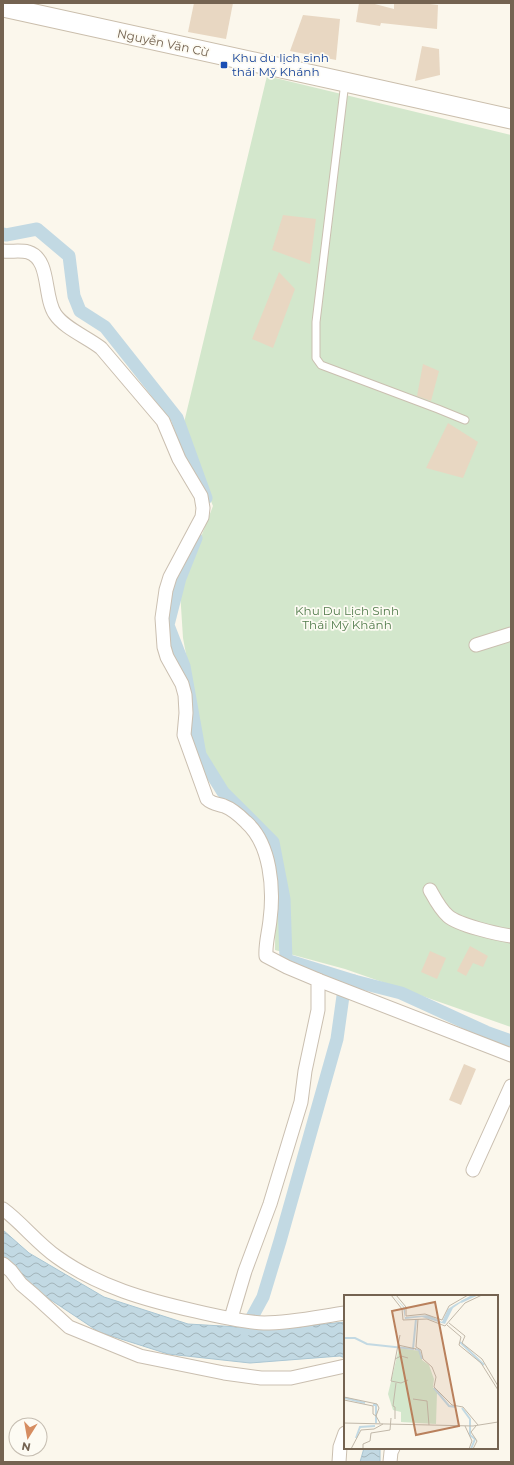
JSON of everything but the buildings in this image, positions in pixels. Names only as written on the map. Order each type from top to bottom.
[{"type":"main road","name":"Nguyễn Văn Cừ","points":[[3,7],[511,119]]},
{"type":"street","points":[[3,251],[26,252],[36,256],[44,272],[49,303],[55,315],[66,326],[102,348],[158,415],[168,430],[179,459],[200,496],[203,508],[202,517],[170,577],[166,590],[162,618],[164,647],[182,684],[185,695],[186,713],[184,735],[207,799],[214,804],[228,808],[247,822],[255,832],[264,852],[272,889],[266,956],[287,967],[324,982],[511,1054]]},
{"type":"street","points":[[476,645],[511,634]]},
{"type":"street","points":[[430,890],[444,912],[453,920],[511,936]]},
{"type":"street","points":[[235,1319],[245,1270],[270,1204],[301,1102],[305,1070],[324,982]]},
{"type":"street","points":[[473,1170],[511,1086]]},
{"type":"street","points":[[3,1208],[35,1240],[78,1270],[113,1288],[149,1300],[218,1317],[263,1323],[291,1321],[344,1313]]},
{"type":"street","points":[[3,1264],[69,1327],[140,1356],[193,1368],[257,1378],[291,1378],[344,1366]]},
{"type":"street","points":[[339,1462],[342,1439],[344,1435]]},
{"type":"street","points":[[390,1462],[392,1449]]},
{"type":"lane","points":[[345,82],[316,322],[316,358],[320,365],[465,420]]},
{"type":"green space","name":"Khu Du Lịch Sinh Thái Mỹ Khánh","points":[[267,76],[511,135],[511,1027],[345,969],[275,950],[276,841],[208,771],[183,638],[180,591],[213,506],[182,431]]},
{"type":"water","points":[[3,1230],[29,1253],[104,1297],[188,1324],[274,1329],[344,1322],[344,1358],[340,1356],[250,1363],[168,1354],[99,1332],[30,1286],[3,1259]]},
{"type":"water","points":[[364,1449],[380,1449],[380,1462],[360,1462]]},
{"type":"waterway","points":[[3,234],[6,235],[37,229],[69,256],[74,296],[80,311],[105,327],[177,418],[206,498]]},
{"type":"waterway","points":[[196,538],[180,578],[168,625],[184,666],[200,755],[223,792],[273,842],[284,899],[286,960],[354,981]]},
{"type":"waterway","points":[[245,1330],[263,1297],[337,1039],[343,996],[354,981],[401,993],[486,1032],[511,1041]]},
{"type":"place","name":"Khu du lịch sinh thái Mỹ Khánh","points":[[224,65]]}]
